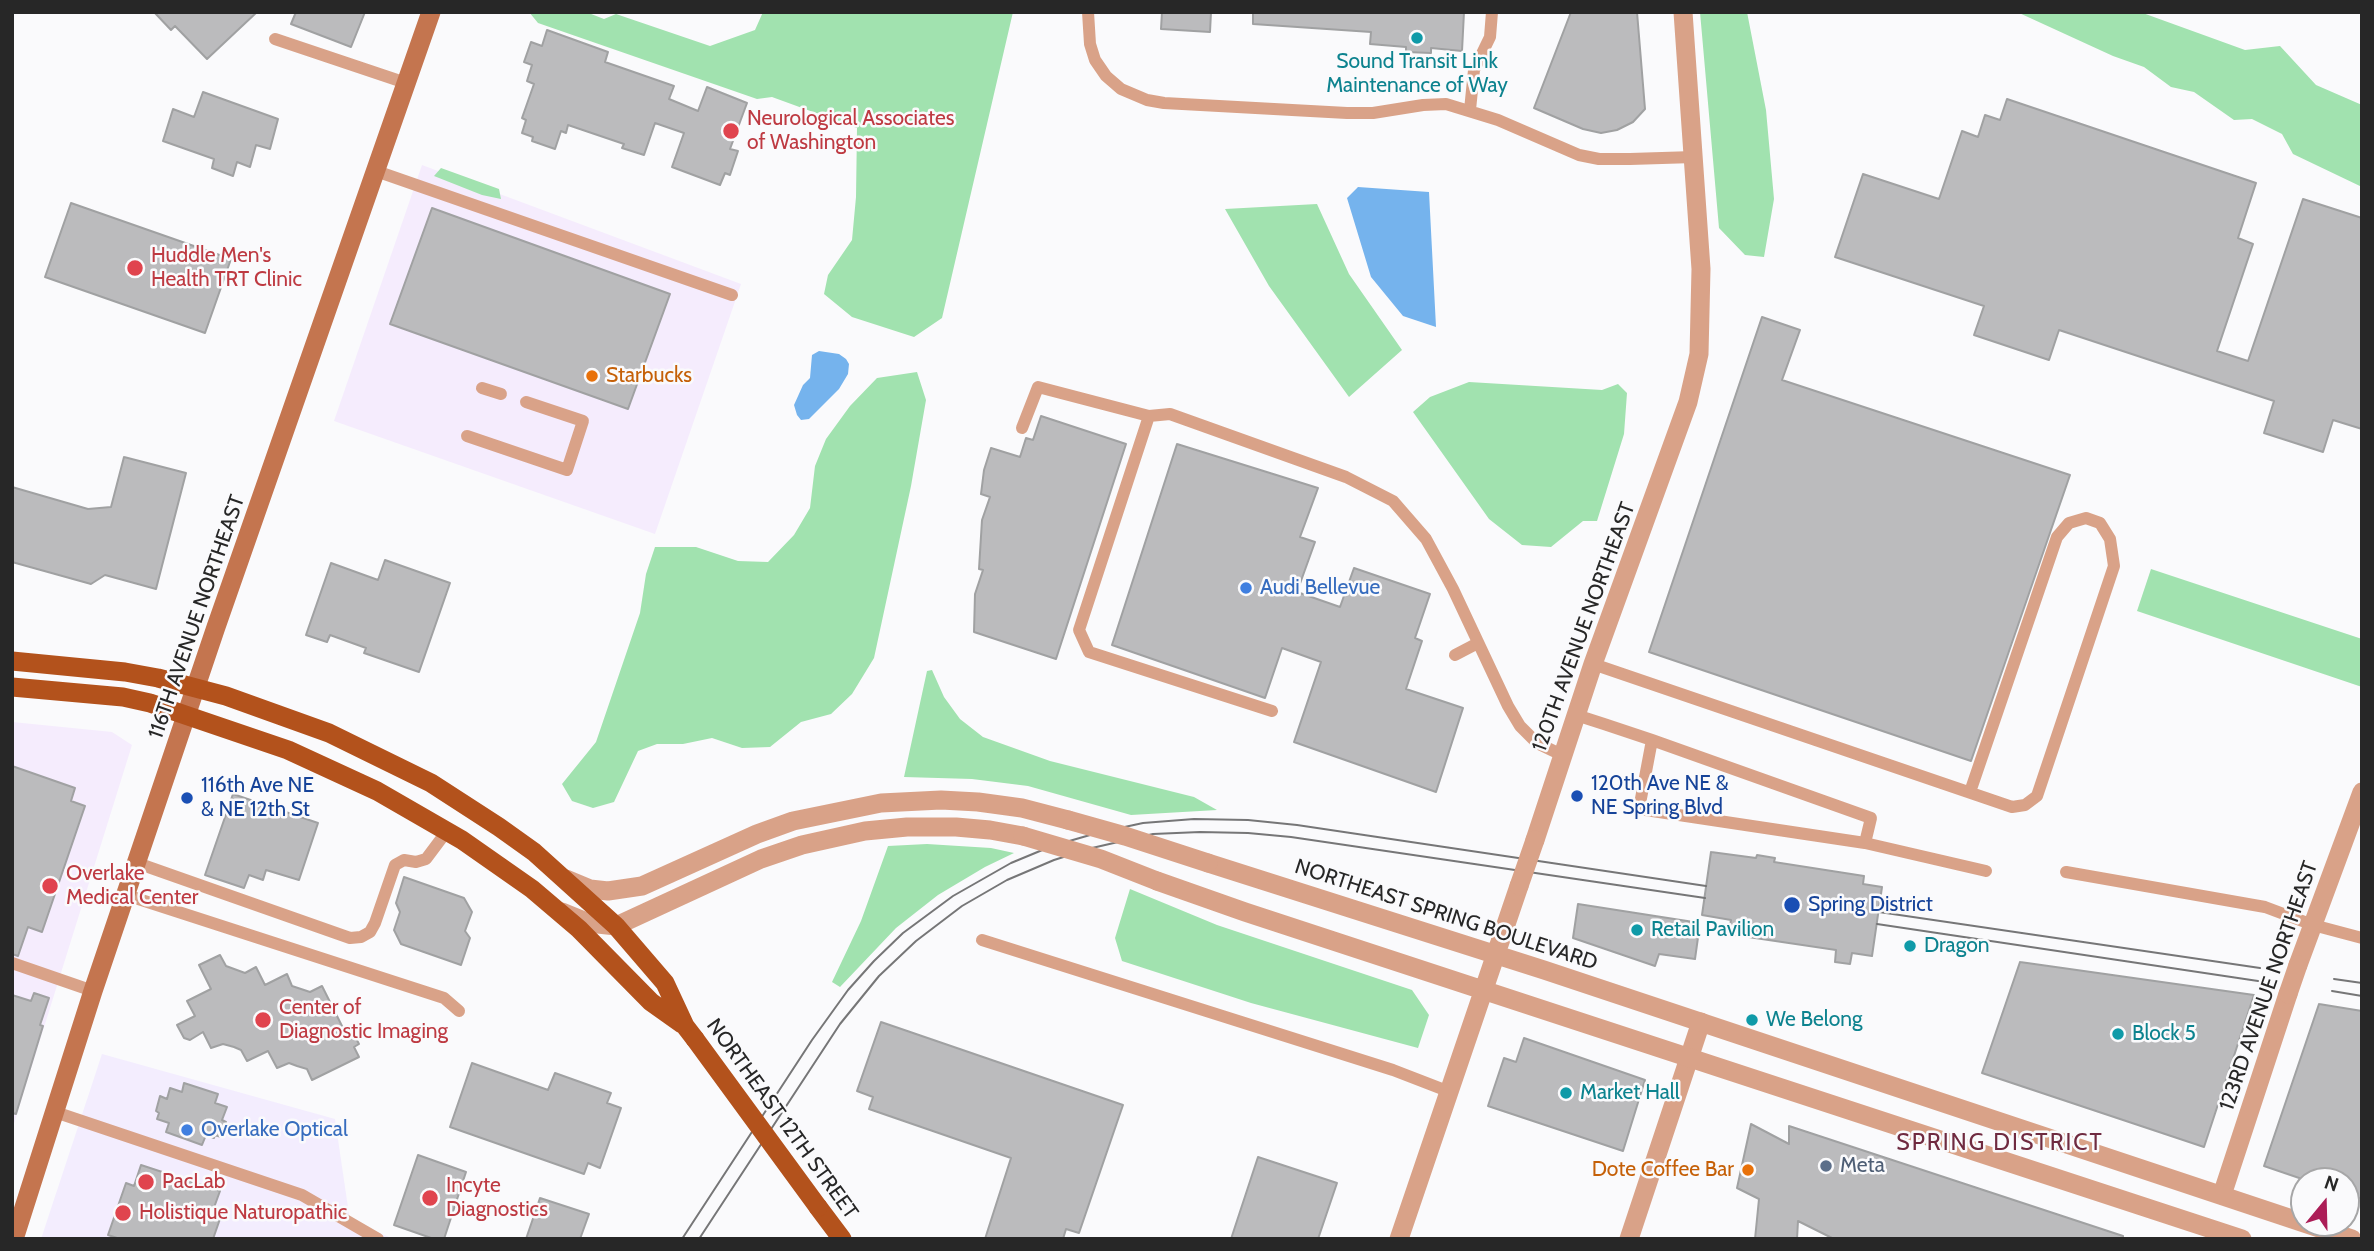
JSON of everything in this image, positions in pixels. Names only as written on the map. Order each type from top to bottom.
[{"type":"main road","name":"116TH AVENUE NORTHEAST","points":[[14,1239],[136,863],[431,12]]},
{"type":"main road","name":"NORTHEAST 12TH STREET","points":[[12,661],[125,672],[196,687],[242,701],[329,733],[405,768],[499,827],[566,878],[616,926],[665,983],[690,1033],[842,1239]]},
{"type":"main road","name":"NORTHEAST 12TH STREET","points":[[12,687],[123,697],[187,714],[288,750],[377,791],[447,831],[558,910],[651,1002],[690,1033]]},
{"type":"street","name":"120TH AVENUE NORTHEAST","points":[[1399,1239],[1593,664],[1688,402],[1699,354],[1701,269],[1683,12]]},
{"type":"street","name":"123RD AVENUE NORTHEAST","points":[[2222,1195],[2298,965],[2362,792]]},
{"type":"street","name":"NORTHEAST SPRING BOULEVARD","points":[[566,878],[590,889],[608,891],[642,886],[737,842],[793,821],[850,808],[913,801],[978,802],[1021,808],[1125,836],[1496,955],[2290,1218]]},
{"type":"street","points":[[558,910],[589,923],[616,926],[733,871],[787,850],[845,834],[907,827],[956,827],[1023,836],[1101,859],[1245,912],[2242,1239]]},
{"type":"street","points":[[1629,1239],[1701,1022]]},
{"type":"lane","points":[[1088,12],[1090,44],[1095,60],[1106,76],[1121,89],[1147,100],[1347,113],[1373,113],[1446,104],[1499,120],[1579,155],[1619,159],[1694,157]]},
{"type":"lane","points":[[1471,110],[1474,70],[1490,37],[1492,12]]},
{"type":"lane","points":[[275,38],[406,83]]},
{"type":"lane","points":[[376,171],[732,295]]},
{"type":"lane","points":[[1022,428],[1038,387],[1149,416],[1170,414],[1346,477],[1393,501],[1426,539],[1520,726],[1537,743],[1562,755]]},
{"type":"lane","points":[[482,388],[501,394]]},
{"type":"lane","points":[[467,436],[567,470],[583,421],[526,402]]},
{"type":"lane","points":[[1149,416],[1079,630],[1090,652],[1272,710]]},
{"type":"lane","points":[[1593,664],[2012,807],[2025,805],[2037,796],[2114,566],[2110,539],[2100,523],[2086,518],[2069,523],[2057,537],[1970,792]]},
{"type":"lane","points":[[1455,656],[1478,643]]},
{"type":"lane","points":[[1576,715],[1871,818],[1866,844]]},
{"type":"lane","points":[[1652,740],[1639,809],[1866,844],[1986,871]]},
{"type":"lane","points":[[136,863],[350,938],[362,937],[370,932],[375,923],[395,865],[404,860],[416,862],[426,859],[447,831]]},
{"type":"lane","points":[[2066,872],[2265,907],[2314,925],[2362,938]]},
{"type":"lane","points":[[126,895],[444,998],[459,1011]]},
{"type":"lane","points":[[982,940],[1393,1070],[1450,1092]]},
{"type":"lane","points":[[12,963],[93,991]]},
{"type":"lane","points":[[55,1112],[302,1195],[378,1239]]},
{"type":"shaded area","points":[[422,165],[741,284],[655,534],[334,421]]},
{"type":"shaded area","name":"Overlake Medical Center","points":[[12,722],[112,732],[132,745],[12,1130]]},
{"type":"shaded area","points":[[102,1054],[335,1119],[350,1221],[394,1239],[41,1239]]},
{"type":"green space","points":[[529,12],[586,12],[604,19],[616,14],[710,46],[755,30],[763,12],[1013,12],[942,318],[914,337],[852,317],[824,294],[828,275],[852,240],[857,128],[772,97],[757,99],[538,23]]},
{"type":"green space","points":[[1700,12],[1747,12],[1766,110],[1774,199],[1764,257],[1745,255],[1719,228]]},
{"type":"green space","points":[[2017,12],[2140,12],[2245,50],[2280,46],[2316,85],[2362,105],[2362,187],[2293,154],[2282,134],[2252,119],[2234,120],[2194,92],[2171,87],[2144,67],[2113,56]]},
{"type":"green space","points":[[441,168],[499,189],[501,199],[482,195],[434,176]]},
{"type":"green space","points":[[1317,204],[1349,274],[1402,350],[1349,397],[1269,286],[1225,209]]},
{"type":"green space","points":[[917,372],[926,400],[911,486],[874,658],[852,694],[831,714],[801,722],[770,747],[742,748],[712,738],[683,744],[657,744],[638,751],[614,802],[593,808],[572,801],[562,784],[596,742],[640,613],[646,574],[655,547],[696,547],[738,561],[768,562],[794,535],[810,508],[815,466],[826,439],[850,406],[877,378]]},
{"type":"green space","points":[[1469,382],[1602,390],[1618,384],[1627,393],[1624,434],[1597,521],[1583,521],[1551,547],[1522,545],[1489,519],[1413,412],[1430,397]]},
{"type":"green space","points":[[2151,569],[2362,639],[2362,687],[2137,611]]},
{"type":"green space","points":[[932,670],[944,697],[960,719],[983,737],[1050,761],[1194,797],[1217,810],[1131,815],[1028,786],[972,779],[904,777],[927,671]]},
{"type":"green space","points":[[927,844],[991,848],[1014,853],[938,895],[896,928],[840,987],[832,982],[861,921],[888,846]]},
{"type":"green space","points":[[1130,889],[1217,925],[1412,990],[1429,1015],[1418,1048],[1251,1003],[1122,961],[1115,938]]},
{"type":"water","points":[[1358,187],[1429,192],[1436,327],[1403,316],[1371,277],[1347,198]]},
{"type":"water","points":[[819,351],[839,354],[846,359],[849,364],[848,374],[839,389],[809,419],[801,420],[794,405],[803,385],[810,378],[812,355]]},
{"type":"building","points":[[154,12],[257,12],[207,59],[175,26],[171,30]]},
{"type":"building","points":[[296,12],[365,12],[351,47],[291,24]]},
{"type":"building","points":[[1162,12],[1211,12],[1210,32],[1161,29]]},
{"type":"building","name":"Sound Transit Link Maintenance of Way","points":[[1253,12],[1464,12],[1462,51],[1431,48],[1431,53],[1406,52],[1406,47],[1370,44],[1371,32],[1253,24]]},
{"type":"building","points":[[1571,12],[1637,12],[1645,109],[1633,122],[1617,130],[1601,133],[1583,129],[1534,108]]},
{"type":"building","points":[[547,30],[608,52],[605,62],[674,86],[669,99],[698,111],[707,87],[747,103],[730,149],[738,151],[730,175],[725,173],[720,185],[672,167],[684,133],[655,123],[644,155],[622,148],[624,144],[568,125],[566,133],[561,131],[555,149],[532,141],[533,137],[522,133],[526,120],[522,118],[534,84],[527,81],[532,65],[524,62],[531,42],[542,46]]},
{"type":"building","points":[[203,92],[278,119],[270,149],[256,145],[250,167],[237,162],[233,176],[212,168],[214,159],[163,141],[173,109],[194,117]]},
{"type":"building","points":[[2007,99],[2256,183],[2238,238],[2253,244],[2217,351],[2248,361],[2303,199],[2362,218],[2362,429],[2333,420],[2323,452],[2264,433],[2274,401],[2059,330],[2049,360],[1974,335],[1984,306],[1835,257],[1863,174],[1939,199],[1962,131],[1978,137],[1985,115],[2000,120]]},
{"type":"building","points":[[71,203],[231,259],[205,333],[45,277]]},
{"type":"building","points":[[432,208],[670,294],[628,409],[390,324]]},
{"type":"building","points":[[1762,317],[1800,330],[1782,380],[2070,475],[1971,761],[1649,652]]},
{"type":"building","points":[[1041,416],[1126,444],[1056,659],[974,632],[975,594],[983,570],[979,569],[982,520],[990,497],[981,494],[984,470],[991,448],[1020,457],[1026,438],[1033,440]]},
{"type":"building","points":[[1177,444],[1318,488],[1300,537],[1315,542],[1297,592],[1340,607],[1354,568],[1430,594],[1415,638],[1422,641],[1406,689],[1463,708],[1436,792],[1294,742],[1321,662],[1282,648],[1265,698],[1112,645]]},
{"type":"building","points":[[124,457],[186,473],[156,589],[105,575],[91,584],[12,562],[12,487],[88,509],[111,507]]},
{"type":"building","points":[[385,560],[450,583],[419,672],[364,653],[366,648],[330,635],[327,642],[306,635],[331,563],[378,580]]},
{"type":"building","points":[[12,766],[75,788],[71,801],[85,806],[42,932],[28,927],[18,956],[12,954]]},
{"type":"building","points":[[233,794],[318,823],[299,880],[266,870],[263,880],[249,875],[244,888],[205,875]]},
{"type":"building","name":"Spring District","points":[[1711,852],[1756,858],[1757,855],[1775,858],[1774,862],[1864,876],[1863,884],[1882,887],[1872,956],[1852,953],[1850,964],[1835,962],[1836,950],[1728,934],[1731,920],[1702,915]]},
{"type":"building","points":[[404,877],[464,898],[472,912],[465,931],[470,938],[461,965],[401,944],[394,930],[400,912],[396,903]]},
{"type":"building","name":"Retail Pavilion","points":[[1578,904],[1700,923],[1695,959],[1659,954],[1655,966],[1573,938]]},
{"type":"building","name":"Center of Diagnostic Imaging","points":[[220,955],[226,966],[245,973],[256,967],[265,985],[287,974],[292,986],[310,992],[322,986],[346,1034],[352,1031],[359,1044],[354,1047],[359,1057],[312,1080],[307,1069],[289,1063],[277,1068],[268,1051],[247,1061],[241,1050],[234,1047],[223,1044],[211,1048],[203,1032],[190,1040],[184,1038],[177,1025],[195,1016],[187,1001],[211,989],[199,965]]},
{"type":"building","name":"Block 5","points":[[2020,962],[2254,995],[2204,1147],[1982,1073]]},
{"type":"building","points":[[34,993],[49,998],[16,1114],[12,1113],[12,995],[31,1001]]},
{"type":"building","points":[[2319,1004],[2362,1011],[2362,1199],[2360,1167],[2290,1167],[2290,1175],[2264,1166]]},
{"type":"building","points":[[881,1022],[1123,1105],[1079,1233],[1066,1229],[1063,1239],[985,1239],[1011,1158],[869,1109],[873,1097],[857,1091]]},
{"type":"building","name":"Market Hall","points":[[1524,1038],[1645,1080],[1623,1151],[1488,1106],[1504,1058],[1516,1062]]},
{"type":"building","points":[[472,1063],[548,1090],[555,1073],[611,1093],[607,1103],[621,1108],[600,1168],[588,1163],[584,1174],[450,1127]]},
{"type":"building","points":[[184,1083],[218,1094],[215,1103],[227,1107],[222,1120],[226,1122],[221,1137],[206,1135],[202,1145],[166,1132],[169,1123],[157,1119],[160,1096],[167,1099],[170,1088],[182,1092]]},
{"type":"building","name":"Meta","points":[[1751,1124],[1789,1144],[1789,1126],[2123,1236],[2123,1239],[1834,1239],[1798,1221],[1797,1239],[1755,1239],[1759,1199],[1737,1188]]},
{"type":"building","name":"Incyte Diagnostics","points":[[418,1155],[466,1172],[444,1239],[434,1239],[394,1225]]},
{"type":"building","points":[[1258,1157],[1337,1183],[1318,1239],[1231,1239]]},
{"type":"building","points":[[141,1165],[220,1191],[212,1213],[221,1216],[213,1239],[120,1239],[108,1235],[126,1183],[134,1186]]},
{"type":"building","points":[[540,1198],[589,1214],[580,1239],[526,1239]]},
{"type":"tram line","points":[[682,1239],[812,1040],[848,990],[874,961],[903,933],[953,896],[1011,863],[1052,846],[1143,823],[1194,819],[1248,820],[1706,886]]},
{"type":"tram line","points":[[699,1239],[840,1024],[879,976],[916,941],[962,906],[1007,880],[1054,860],[1153,834],[1248,833],[1705,898]]},
{"type":"tram line","points":[[1879,912],[2260,968]]},
{"type":"tram line","points":[[1877,924],[2258,981]]},
{"type":"tram line","points":[[2334,979],[2362,983]]},
{"type":"tram line","points":[[2332,991],[2362,996]]},
{"type":"place","name":"Sound Transit Link Maintenance of Way","points":[[1417,38]]},
{"type":"place","name":"Neurological Associates of Washington","points":[[731,131]]},
{"type":"place","name":"Huddle Men's Health TRT Clinic","points":[[135,268]]},
{"type":"place","name":"Starbucks","points":[[592,376]]},
{"type":"place","name":"Audi Bellevue","points":[[1246,588]]},
{"type":"place","name":"120th Ave NE & NE Spring Blvd","points":[[1577,796]]},
{"type":"place","name":"116th Ave NE & NE 12th St","points":[[187,798]]},
{"type":"place","name":"Overlake Medical Center","points":[[50,886]]},
{"type":"place","name":"Spring District","points":[[1792,905]]},
{"type":"place","name":"Retail Pavilion","points":[[1637,930]]},
{"type":"place","name":"Dragon","points":[[1910,946]]},
{"type":"place","name":"Center of Diagnostic Imaging","points":[[263,1020]]},
{"type":"place","name":"We Belong","points":[[1752,1020]]},
{"type":"place","name":"Block 5","points":[[2118,1034]]},
{"type":"place","name":"Market Hall","points":[[1566,1093]]},
{"type":"place","name":"Overlake Optical","points":[[187,1130]]},
{"type":"place","name":"Meta","points":[[1826,1166]]},
{"type":"place","name":"Dote Coffee Bar","points":[[1748,1170]]},
{"type":"place","name":"PacLab","points":[[146,1182]]},
{"type":"place","name":"Incyte Diagnostics","points":[[430,1198]]},
{"type":"place","name":"Holistique Naturopathic","points":[[123,1213]]},
{"type":"district","name":"SPRING DISTRICT","points":[[2000,1143]]}]
